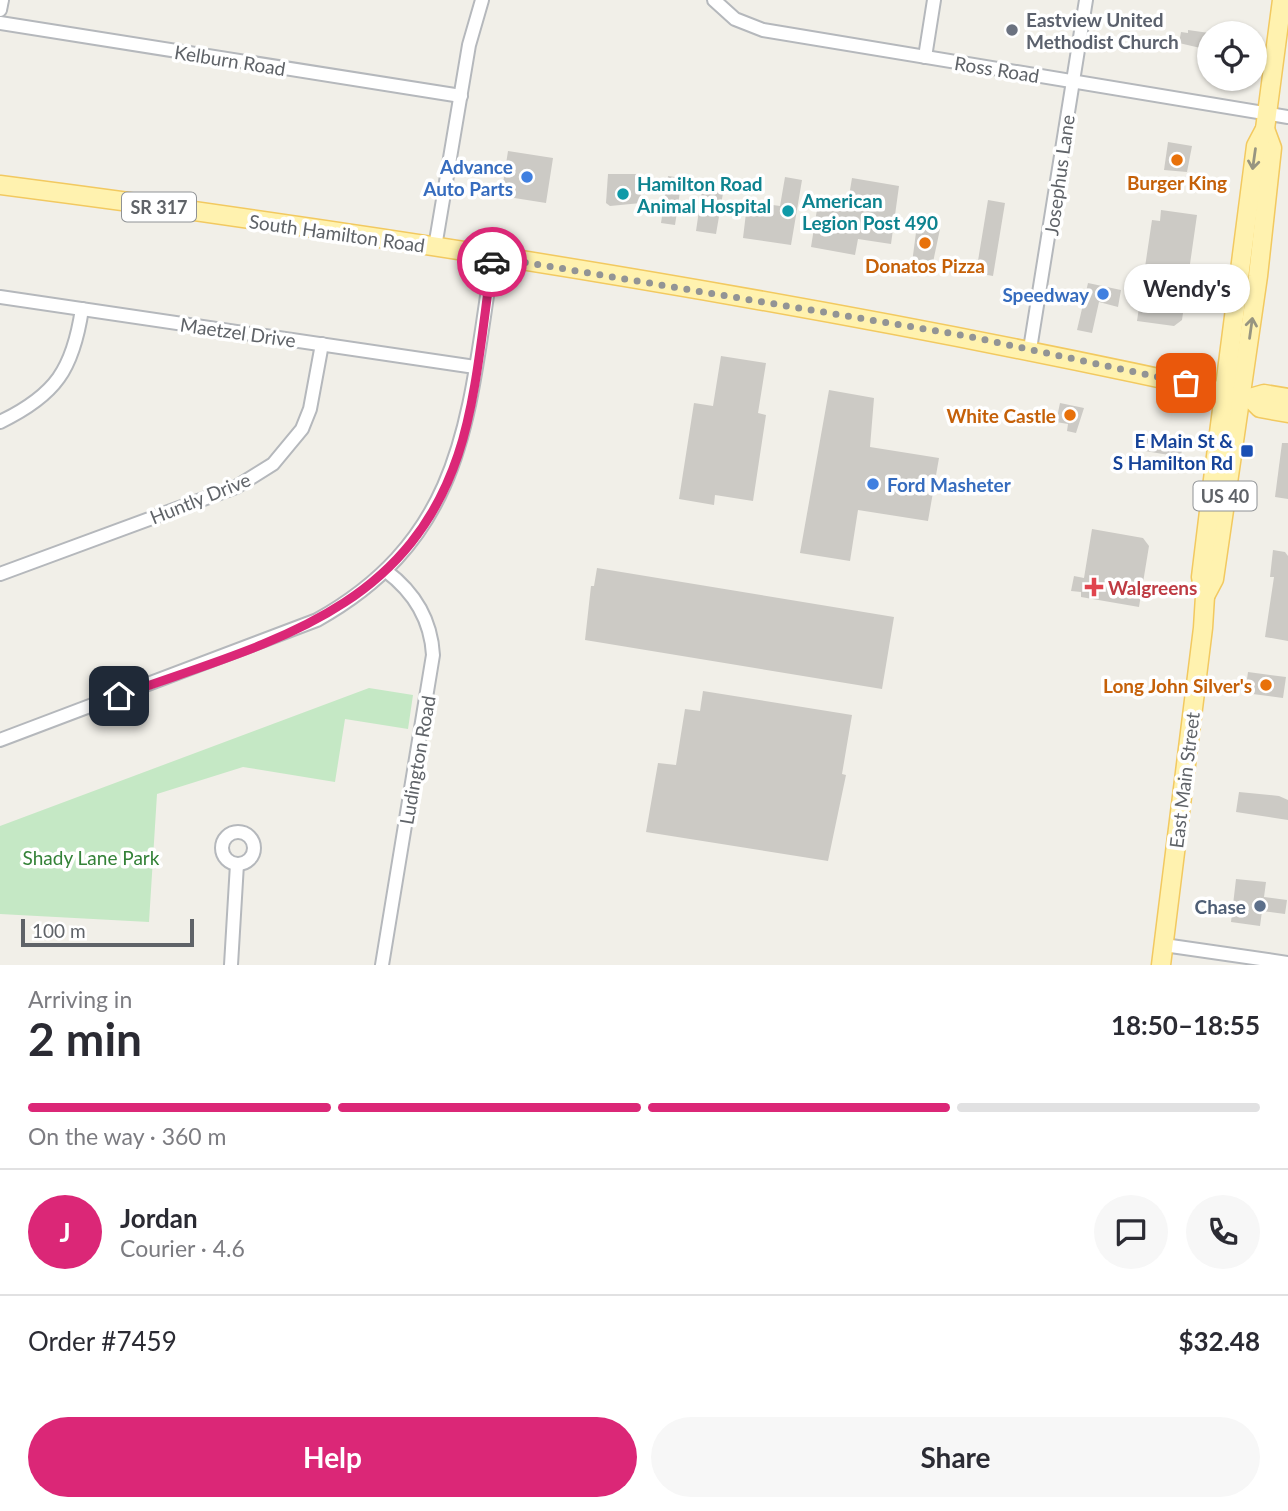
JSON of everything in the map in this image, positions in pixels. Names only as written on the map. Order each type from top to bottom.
[{"type":"main road","name":"East Main Street","points":[[1161,965],[1205,596],[1201,577],[1239,395],[1256,146],[1266,121],[1282,0]]},
{"type":"main road","name":"South Hamilton Road","points":[[0,186],[435,247],[1030,349],[1239,395],[1264,394],[1288,398]]},
{"type":"main road","name":"South Hamilton Road","points":[[1239,395],[1261,408],[1288,413]]},
{"type":"street","points":[[0,10],[2,0]]},
{"type":"street","points":[[435,247],[472,28],[482,0]]},
{"type":"street","name":"Ross Road","points":[[714,0],[736,19],[756,28],[1073,81],[1266,121],[1288,117]]},
{"type":"street","points":[[925,57],[934,0]]},
{"type":"street","name":"Josephus Lane","points":[[1030,349],[1086,0]]},
{"type":"street","name":"Kelburn Road","points":[[0,23],[461,96]]},
{"type":"street","points":[[0,740],[317,620],[348,603],[386,571],[427,522],[445,488],[458,454],[493,257]]},
{"type":"street","name":"Maetzel Drive","points":[[0,297],[475,367]]},
{"type":"street","points":[[0,422],[40,400],[68,368],[76,347],[82,309]]},
{"type":"street","name":"Huntly Drive","points":[[0,574],[236,486],[274,464],[302,429],[310,410],[322,344]]},
{"type":"street","name":"Ludington Road","points":[[382,965],[433,655],[426,620],[412,595],[386,571]]},
{"type":"street","points":[[231,965],[237,864]]},
{"type":"street","points":[[1164,945],[1288,963]]},
{"type":"green space","name":"Shady Lane Park","points":[[369,688],[413,695],[408,729],[345,719],[335,782],[243,767],[157,794],[149,922],[0,914],[0,826]]},
{"type":"building","points":[[1188,30],[1197,31],[1197,47],[1179,43],[1181,32],[1188,33]]},
{"type":"building","name":"Burger King","points":[[1168,142],[1192,146],[1187,172],[1164,170]]},
{"type":"building","name":"Advance Auto Parts","points":[[508,151],[553,158],[546,203],[501,196]]},
{"type":"building","name":"Hamilton Road Animal Hospital","points":[[608,174],[640,174],[641,203],[610,206],[606,203]]},
{"type":"building","points":[[668,176],[682,178],[675,225],[661,223]]},
{"type":"building","points":[[785,177],[802,180],[791,245],[743,238],[746,213],[750,214],[752,202],[780,206]]},
{"type":"building","points":[[852,178],[899,186],[891,244],[858,239],[855,255],[811,247],[819,197],[848,202]]},
{"type":"building","points":[[702,190],[723,193],[716,234],[696,231]]},
{"type":"building","points":[[988,200],[1005,203],[993,276],[976,273]]},
{"type":"building","points":[[1161,210],[1197,215],[1182,320],[1174,326],[1137,321],[1152,220],[1160,221]]},
{"type":"building","name":"Donatos Pizza","points":[[924,221],[938,223],[940,229],[932,267],[912,263],[917,225],[923,226]]},
{"type":"building","points":[[1088,283],[1121,290],[1118,307],[1099,302],[1092,333],[1077,330]]},
{"type":"building","points":[[721,356],[766,363],[758,413],[766,415],[753,501],[715,495],[714,505],[679,499],[694,403],[713,406]]},
{"type":"building","name":"Ford Masheter","points":[[829,390],[874,398],[870,447],[939,458],[928,521],[858,510],[850,561],[800,553]]},
{"type":"building","name":"White Castle","points":[[1060,403],[1084,408],[1076,433],[1067,431],[1068,424],[1056,422]]},
{"type":"building","points":[[1142,434],[1160,437],[1161,434],[1183,440],[1181,457],[1139,450]]},
{"type":"building","points":[[1282,443],[1288,443],[1288,499],[1275,497]]},
{"type":"building","name":"Walgreens","points":[[1092,529],[1143,538],[1149,546],[1139,607],[1081,597],[1081,592],[1071,591],[1074,576],[1084,578]]},
{"type":"building","points":[[1273,550],[1285,552],[1288,556],[1288,641],[1265,637],[1274,577],[1270,577]]},
{"type":"building","points":[[597,568],[894,617],[882,689],[585,640],[591,586],[594,586]]},
{"type":"building","name":"Long John Silver's","points":[[1248,672],[1286,677],[1283,698],[1245,693]]},
{"type":"building","points":[[703,691],[852,715],[842,774],[846,775],[828,861],[646,832],[658,763],[676,765],[685,709],[700,711]]},
{"type":"building","points":[[1239,792],[1279,796],[1288,800],[1288,820],[1236,812]]},
{"type":"building","name":"Chase","points":[[1236,879],[1266,882],[1264,897],[1287,900],[1285,914],[1262,911],[1260,926],[1231,922]]},
{"type":"way so far","points":[[492,262],[493,257],[967,336],[1186,383]]},
{"type":"place","name":"Eastview United Methodist Church","points":[[1012,30]]},
{"type":"place","name":"Burger King","points":[[1177,160]]},
{"type":"place","name":"Advance Auto Parts","points":[[527,177]]},
{"type":"place","name":"Hamilton Road Animal Hospital","points":[[623,194]]},
{"type":"place","name":"American Legion Post 490","points":[[788,211]]},
{"type":"place","name":"Donatos Pizza","points":[[925,243]]},
{"type":"place","name":"Speedway","points":[[1103,294]]},
{"type":"place","name":"Wendy's","points":[[1186,383]]},
{"type":"place","name":"White Castle","points":[[1070,415]]},
{"type":"place","name":"E Main St & S Hamilton Rd","points":[[1247,451]]},
{"type":"place","name":"Ford Masheter","points":[[873,484]]},
{"type":"place","name":"Walgreens","points":[[1094,587]]},
{"type":"place","name":"Long John Silver's","points":[[1266,685]]},
{"type":"place","name":"Chase","points":[[1260,906]]},
{"type":"route","points":[[119,696],[317,620],[348,603],[408,548],[427,522],[445,488],[458,454],[470,407],[492,262]]}]
